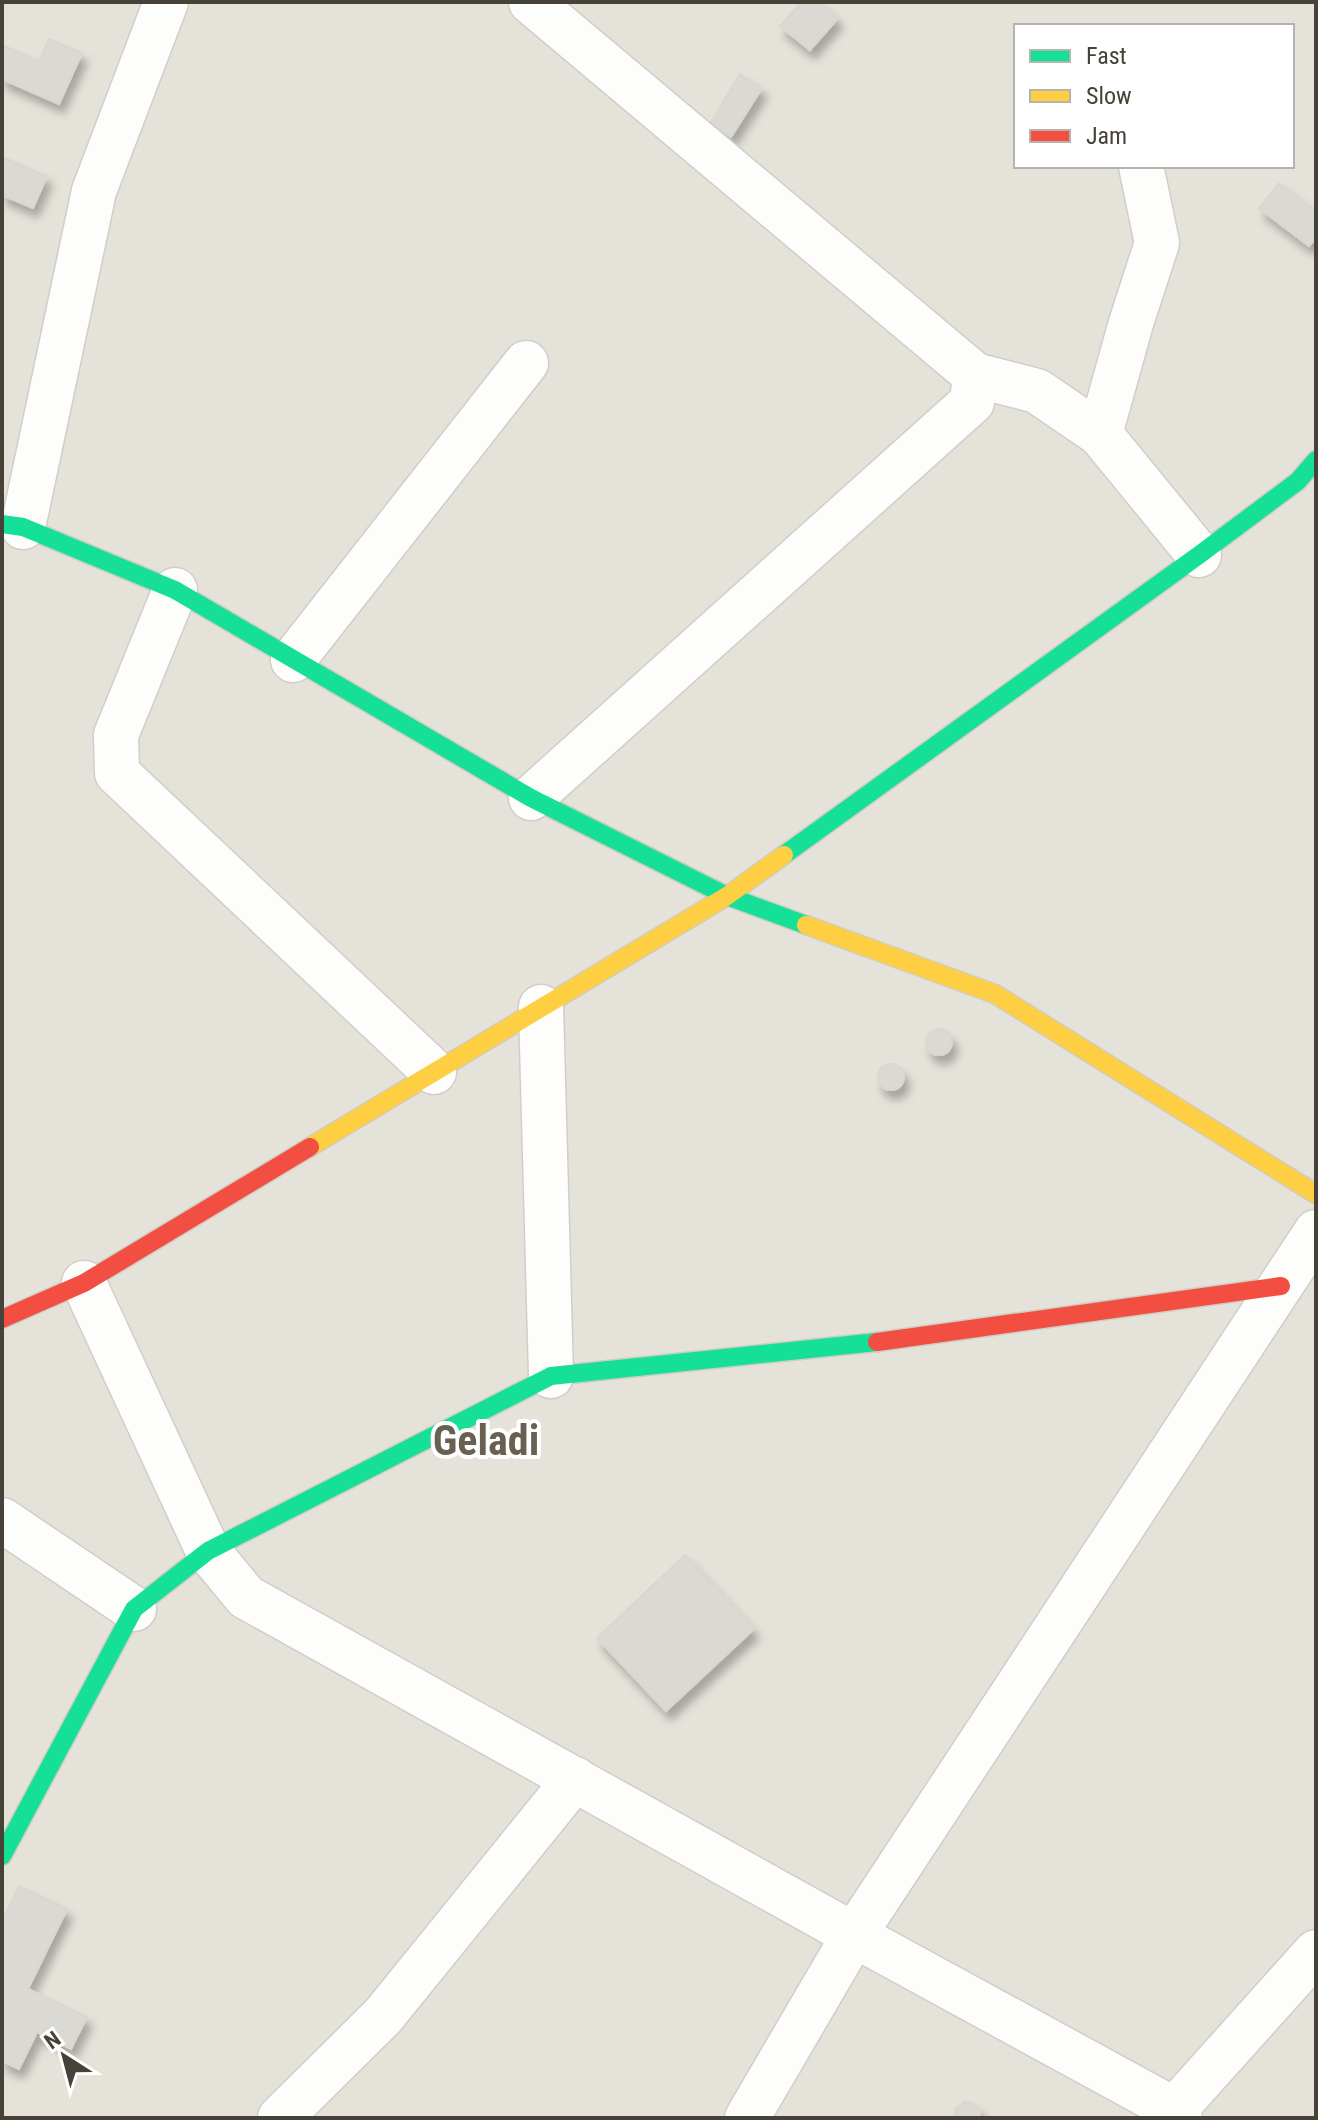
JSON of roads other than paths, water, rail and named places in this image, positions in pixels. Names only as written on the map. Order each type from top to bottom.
[{"type":"street","points":[[166,2],[94,191],[13,526],[175,590],[531,798],[727,896],[995,994],[1316,1194]]},
{"type":"street","points":[[531,2],[975,375],[1037,391],[1100,434],[1199,555]]},
{"type":"street","points":[[1100,434],[1157,243],[1141,168]]},
{"type":"street","points":[[293,660],[526,363]]},
{"type":"street","points":[[531,798],[972,402],[975,375]]},
{"type":"street","points":[[2,1319],[84,1283],[727,896],[1199,555],[1298,481],[1316,460]]},
{"type":"street","points":[[175,590],[116,735],[117,773],[434,1072]]},
{"type":"street","points":[[541,1007],[551,1376]]},
{"type":"street","points":[[747,2118],[854,1935],[1316,1232]]},
{"type":"street","points":[[84,1283],[208,1551],[246,1597],[1173,2115],[1316,1952]]},
{"type":"street","points":[[2,1856],[134,1609],[208,1551],[551,1376],[886,1341],[1281,1286]]},
{"type":"street","points":[[2,1520],[134,1609]]},
{"type":"street","points":[[280,2118],[383,2016],[575,1779]]},
{"type":"district","name":"Geladi","points":[[486,1440]]}]
